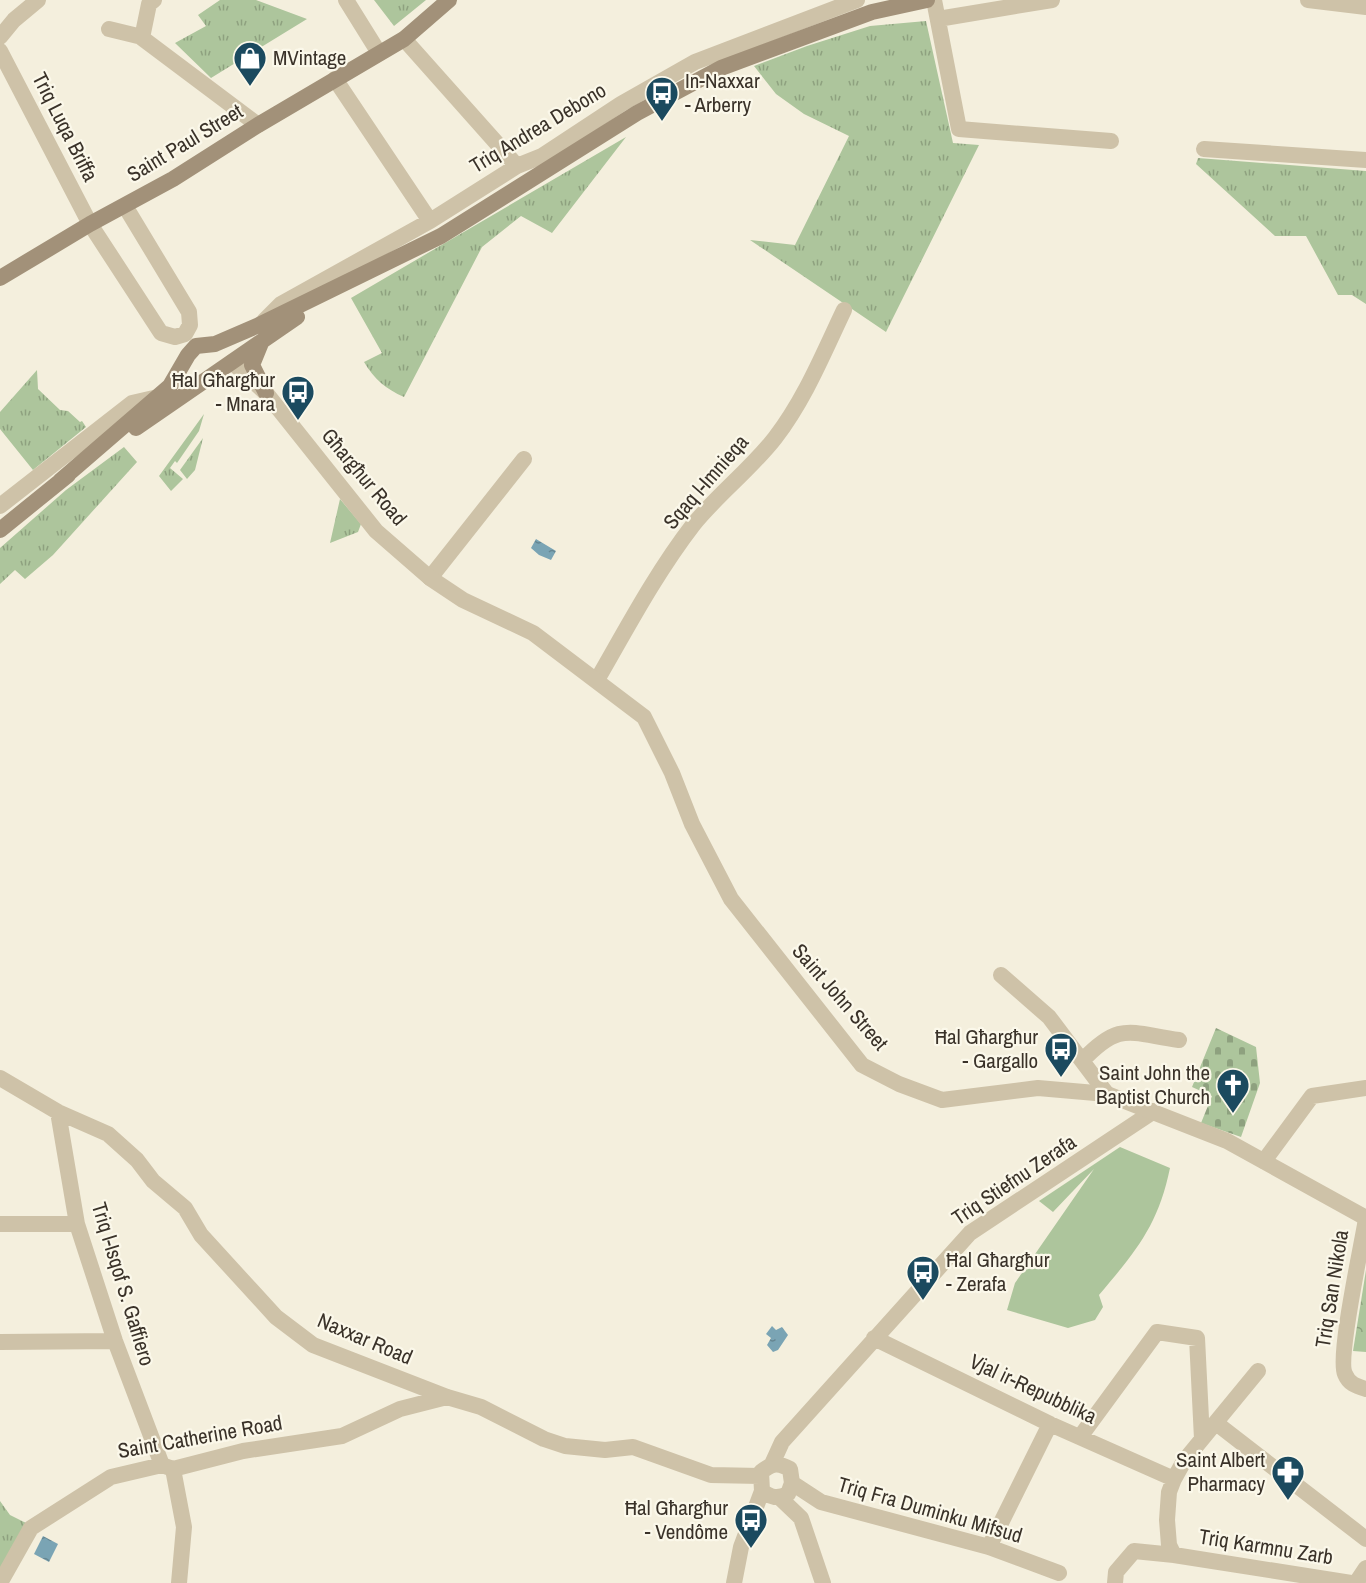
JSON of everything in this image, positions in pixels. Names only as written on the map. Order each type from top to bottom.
[{"type":"main road","name":"Saint Paul Street","points":[[0,278],[90,224],[173,180],[258,125],[404,39],[449,0]]},
{"type":"main road","name":"Triq Andrea Debono","points":[[223,360],[261,332],[356,279],[441,236],[637,113],[720,68],[872,12],[927,0]]},
{"type":"main road","name":"Triq Andrea Debono","points":[[223,360],[261,332]]},
{"type":"main road","points":[[261,332],[252,365],[268,397]]},
{"type":"main road","points":[[0,530],[170,386],[196,346],[223,360],[204,381],[60,481]]},
{"type":"main road","points":[[186,361],[191,374],[204,381]]},
{"type":"street","points":[[0,37],[14,20],[38,0]]},
{"type":"street","points":[[142,37],[149,4],[154,0]]},
{"type":"street","points":[[346,0],[379,53]]},
{"type":"street","name":"Triq Andrea Debono","points":[[261,332],[281,304],[430,221],[517,166],[542,156],[621,104],[695,62],[857,0]]},
{"type":"street","points":[[934,0],[959,129],[1111,141]]},
{"type":"street","points":[[938,19],[1052,0]]},
{"type":"street","points":[[1308,0],[1366,7]]},
{"type":"street","points":[[109,29],[142,37],[258,125]]},
{"type":"street","points":[[404,39],[517,166]]},
{"type":"street","name":"Triq Luqa Briffa","points":[[0,51],[90,224]]},
{"type":"street","points":[[336,79],[430,221]]},
{"type":"street","points":[[1204,149],[1366,160]]},
{"type":"street","points":[[90,224],[161,333],[175,337],[185,334],[190,325],[189,312],[125,206]]},
{"type":"street","name":"Sqaq l-Imnieqa","points":[[597,680],[642,601],[694,524],[745,472],[796,409],[844,310]]},
{"type":"street","name":"Għargħur Road","points":[[223,360],[268,397],[376,531],[430,578],[490,613]]},
{"type":"street","points":[[0,506],[132,403],[158,397]]},
{"type":"street","points":[[430,578],[524,459]]},
{"type":"street","name":"Saint John Street","points":[[490,613],[533,633],[644,717],[672,773],[692,824],[731,899],[862,1065],[899,1084],[942,1100],[1038,1088],[1107,1094],[1227,1141],[1366,1219]]},
{"type":"street","points":[[1001,975],[1049,1017],[1107,1094]]},
{"type":"street","points":[[1082,1061],[1101,1041],[1119,1032],[1179,1040]]},
{"type":"street","name":"Naxxar Road","points":[[0,1078],[58,1112],[108,1134],[126,1149],[153,1181],[185,1208],[201,1236],[276,1317],[313,1345],[447,1397],[481,1407],[544,1439],[565,1446],[605,1450],[633,1447],[711,1475],[761,1484]]},
{"type":"street","points":[[1264,1161],[1312,1096],[1366,1088]]},
{"type":"street","name":"Triq l-Isqof S. Gaffiero","points":[[58,1112],[77,1224],[115,1341],[167,1467],[184,1527],[179,1583]]},
{"type":"street","name":"Triq Stiefnu Zerafa","points":[[772,1464],[782,1442],[970,1233],[1154,1112]]},
{"type":"street","name":"Triq San Nikola","points":[[1366,1219],[1344,1350],[1343,1372],[1353,1385],[1366,1389]]},
{"type":"street","points":[[0,1224],[77,1224]]},
{"type":"street","points":[[1080,1437],[1157,1332],[1197,1338],[1202,1439]]},
{"type":"street","name":"Vjal ir-Repubblika","points":[[874,1338],[1050,1424],[1174,1479]]},
{"type":"street","points":[[0,1342],[115,1341]]},
{"type":"street","points":[[1174,1555],[1169,1545],[1167,1520],[1169,1492],[1174,1479],[1184,1461],[1258,1371]]},
{"type":"street","name":"Saint Catherine Road","points":[[0,1583],[31,1528],[111,1476],[243,1451],[342,1436],[400,1408],[447,1397]]},
{"type":"street","points":[[1216,1423],[1366,1539]]},
{"type":"street","points":[[989,1547],[1050,1424]]},
{"type":"street","points":[[734,1583],[741,1546],[761,1484],[761,1472],[772,1464],[780,1464],[790,1469],[792,1483],[788,1494],[780,1498],[770,1497],[761,1484]]},
{"type":"street","name":"Triq Fra Duminku Mifsud","points":[[792,1483],[821,1502],[989,1547],[1059,1573]]},
{"type":"street","points":[[780,1498],[801,1518],[823,1583]]},
{"type":"street","name":"Triq Karmnu Zarb","points":[[1114,1583],[1116,1572],[1134,1551],[1174,1555],[1351,1583]]},
{"type":"street","points":[[1356,1583],[1366,1568]]},
{"type":"green space","points":[[220,0],[256,0],[307,19],[211,78],[175,43],[206,26],[198,15]]},
{"type":"green space","points":[[374,0],[426,0],[394,26]]},
{"type":"green space","points":[[926,21],[953,143],[979,145],[886,332],[750,240],[795,245],[849,136],[804,114],[776,94],[754,66],[870,26]]},
{"type":"green space","points":[[626,137],[552,233],[521,216],[482,247],[404,397],[386,387],[372,374],[364,362],[382,353],[351,298]]},
{"type":"green space","points":[[1198,158],[1366,171],[1366,304],[1352,295],[1338,295],[1306,236],[1275,236],[1196,164]]},
{"type":"green space","points":[[37,370],[38,389],[60,410],[68,411],[80,422],[82,421],[86,427],[33,470],[0,429],[0,412]]},
{"type":"green space","points":[[204,414],[199,431],[177,463],[175,461],[170,468],[183,479],[171,491],[159,476]]},
{"type":"green space","points":[[203,438],[195,470],[187,479],[180,470]]},
{"type":"green space","points":[[124,447],[137,462],[53,555],[25,579],[15,570],[0,584],[0,548],[66,490]]},
{"type":"green space","points":[[340,499],[361,524],[358,532],[330,543]]},
{"type":"green space","points":[[1216,1028],[1256,1047],[1260,1083],[1241,1137],[1201,1123],[1212,1096],[1192,1087]]},
{"type":"green space","points":[[1120,1147],[1170,1168],[1152,1222],[1135,1251],[1099,1295],[1103,1307],[1095,1320],[1068,1328],[1007,1310],[1015,1283],[1094,1169],[1053,1212],[1039,1201]]},
{"type":"green space","points":[[1366,1270],[1366,1352],[1353,1351]]},
{"type":"green space","points":[[0,1501],[10,1515],[26,1523],[0,1570]]},
{"type":"water","points":[[536,539],[556,551],[551,560],[539,555],[531,548]]},
{"type":"water","points":[[772,1326],[776,1330],[782,1327],[788,1335],[778,1350],[773,1352],[767,1345],[771,1338],[766,1334]]},
{"type":"water","points":[[43,1536],[58,1544],[49,1562],[34,1554]]},
{"type":"place","name":"MVintage","points":[[250,87]]},
{"type":"place","name":"In-Naxxar - Arberry","points":[[662,122]]},
{"type":"place","name":"Ħal Għargħur - Mnara","points":[[298,421]]},
{"type":"place","name":"Ħal Għargħur - Gargallo","points":[[1061,1078]]},
{"type":"place","name":"Saint John the Baptist Church","points":[[1233,1114]]},
{"type":"place","name":"Ħal Għargħur - Zerafa","points":[[923,1301]]},
{"type":"place","name":"Saint Albert Pharmacy","points":[[1288,1501]]},
{"type":"place","name":"Ħal Għargħur - Vendôme","points":[[751,1549]]}]
